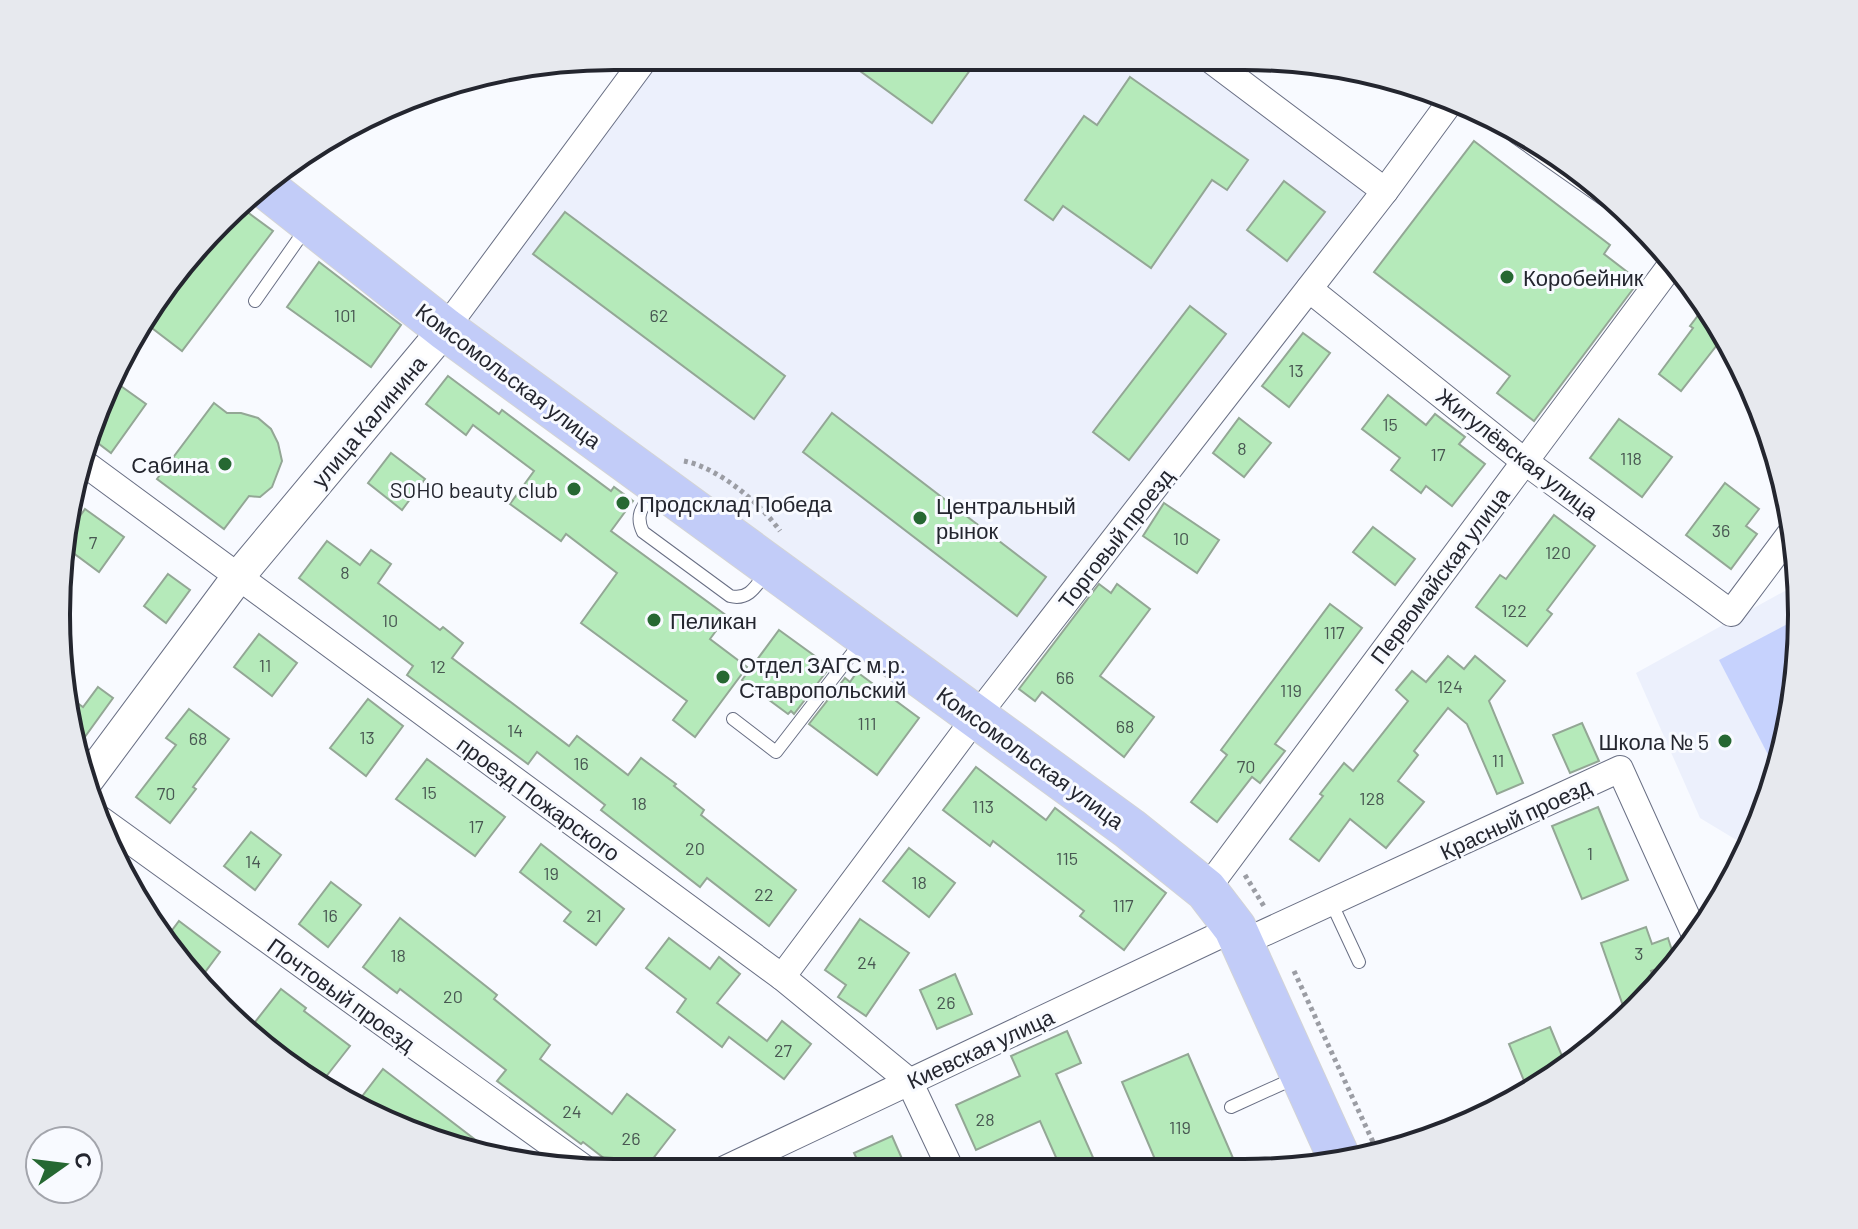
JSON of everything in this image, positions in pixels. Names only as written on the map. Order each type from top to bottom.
[{"type":"main road","name":"Комсомольская улица","points":[[272,192],[445,329],[1130,829],[1206,890],[1238,936],[1336,1151]]},
{"type":"street","name":"улица Калинина","points":[[94,771],[238,577],[445,329],[637,70]]},
{"type":"street","points":[[1224,70],[1385,191]]},
{"type":"street","name":"Торговый проезд","points":[[782,977],[976,717],[1385,191],[1445,109]]},
{"type":"street","name":"Первомайская улица","points":[[1206,890],[1666,272]]},
{"type":"street","name":"Жигулёвская улица","points":[[1309,289],[1524,461],[1731,613],[1783,543]]},
{"type":"street","name":"проезд Пожарского","points":[[91,468],[782,977],[909,1081],[946,1159]]},
{"type":"street","name":"Красный проезд","points":[[1238,936],[1331,902],[1620,769],[1690,925]]},
{"type":"street","name":"Почтовый проезд","points":[[114,829],[569,1157]]},
{"type":"street","name":"Киевская улица","points":[[746,1159],[909,1081],[1238,936]]},
{"type":"lane","points":[[255,301],[311,221]]},
{"type":"lane","points":[[733,719],[776,752],[865,636]]},
{"type":"lane","points":[[1331,902],[1359,962]]},
{"type":"lane","points":[[1231,1107],[1302,1075]]},
{"type":"shaded area","name":"Центральный рынок","points":[[647,70],[1212,70],[1374,191],[978,709],[455,327]]},
{"type":"shaded area","name":"Школа № 5","points":[[1787,590],[1787,650],[1778,721],[1759,790],[1738,841],[1700,818],[1636,673]]},
{"type":"shaded area","points":[[1788,624],[1778,721],[1769,756],[1719,660]]},
{"type":"building","points":[[859,70],[970,70],[932,123]]},
{"type":"building","points":[[1130,77],[1248,160],[1227,190],[1212,180],[1151,268],[1063,206],[1053,220],[1025,200],[1084,116],[1097,125]]},
{"type":"building","name":"Коробейник","points":[[1474,141],[1610,245],[1604,254],[1639,281],[1534,421],[1497,393],[1510,376],[1374,272]]},
{"type":"building","points":[[1284,181],[1325,212],[1287,261],[1247,230]]},
{"type":"building","points":[[247,212],[273,231],[182,351],[152,328],[205,255]]},
{"type":"building","points":[[565,212],[785,376],[754,419],[533,254]]},
{"type":"building","points":[[319,262],[401,325],[371,367],[287,307]]},
{"type":"building","points":[[1190,306],[1226,334],[1129,460],[1093,432]]},
{"type":"building","points":[[1698,315],[1717,345],[1681,391],[1659,374],[1693,328],[1690,326]]},
{"type":"building","points":[[1303,333],[1330,353],[1289,407],[1262,386]]},
{"type":"building","points":[[448,376],[499,414],[502,410],[611,491],[614,487],[633,501],[611,531],[727,616],[710,639],[747,667],[695,737],[673,720],[687,701],[581,623],[617,573],[566,534],[561,541],[510,504],[534,471],[473,425],[466,435],[426,404]]},
{"type":"building","points":[[120,386],[146,404],[111,453],[98,443]]},
{"type":"building","points":[[1388,395],[1426,425],[1435,414],[1465,437],[1459,444],[1485,464],[1452,506],[1426,486],[1421,493],[1391,470],[1400,458],[1362,429]]},
{"type":"building","points":[[214,403],[227,413],[258,418],[271,429],[282,461],[272,487],[260,497],[249,496],[224,529],[157,479]]},
{"type":"building","points":[[832,413],[1046,577],[1017,616],[803,452]]},
{"type":"building","points":[[1239,418],[1271,443],[1244,477],[1213,453]]},
{"type":"building","points":[[1619,419],[1672,457],[1642,497],[1590,458]]},
{"type":"building","points":[[391,453],[425,479],[402,510],[368,483]]},
{"type":"building","points":[[1725,483],[1759,509],[1746,526],[1757,534],[1731,569],[1686,535]]},
{"type":"building","points":[[1164,503],[1219,540],[1197,573],[1143,536]]},
{"type":"building","points":[[85,509],[124,537],[99,572],[74,553],[79,518]]},
{"type":"building","points":[[1554,515],[1595,546],[1547,610],[1552,614],[1527,646],[1476,607],[1500,575],[1506,579]]},
{"type":"building","points":[[1373,527],[1415,559],[1395,585],[1353,552]]},
{"type":"building","points":[[327,541],[360,565],[371,550],[391,564],[378,583],[440,630],[443,627],[463,643],[452,658],[569,746],[577,736],[628,775],[641,758],[676,784],[674,786],[704,810],[701,815],[796,890],[769,926],[707,878],[700,887],[601,810],[605,805],[537,752],[528,764],[407,675],[413,666],[299,578]]},
{"type":"building","points":[[168,574],[190,590],[166,623],[144,606]]},
{"type":"building","points":[[1099,584],[1111,593],[1117,584],[1150,609],[1100,676],[1154,717],[1124,757],[1042,692],[1035,701],[1019,689]]},
{"type":"building","points":[[1330,604],[1362,628],[1275,744],[1285,751],[1260,783],[1252,777],[1217,822],[1191,802],[1227,755],[1221,750]]},
{"type":"building","points":[[779,630],[830,667],[794,714],[791,711],[788,714],[742,680]]},
{"type":"building","points":[[259,634],[297,663],[272,696],[234,667]]},
{"type":"building","points":[[1448,656],[1464,669],[1475,656],[1505,681],[1489,701],[1523,783],[1497,794],[1467,724],[1448,708],[1414,751],[1418,755],[1398,781],[1424,802],[1386,848],[1350,819],[1319,861],[1290,839],[1344,763],[1353,771],[1408,701],[1396,690],[1412,671],[1426,682]]},
{"type":"building","points":[[857,672],[919,718],[877,775],[809,724],[845,678],[850,682]]},
{"type":"building","points":[[98,687],[113,698],[84,738],[77,703],[83,707]]},
{"type":"building","points":[[368,699],[403,726],[366,776],[330,748]]},
{"type":"building","points":[[189,709],[229,739],[170,823],[136,797],[176,745],[166,738]]},
{"type":"building","points":[[1582,723],[1599,761],[1570,773],[1553,735]]},
{"type":"building","points":[[427,759],[505,817],[475,856],[396,799]]},
{"type":"building","points":[[976,767],[1046,820],[1055,808],[1166,893],[1124,950],[1080,916],[1084,911],[993,841],[990,846],[943,810]]},
{"type":"building","points":[[1598,807],[1628,880],[1582,899],[1552,826]]},
{"type":"building","points":[[251,832],[281,855],[255,890],[224,866]]},
{"type":"building","points":[[541,844],[624,909],[596,945],[564,921],[571,912],[520,872]]},
{"type":"building","points":[[909,848],[955,883],[929,917],[883,881]]},
{"type":"building","points":[[331,882],[361,905],[328,947],[299,924]]},
{"type":"building","points":[[400,918],[497,995],[494,999],[550,1045],[540,1059],[612,1114],[627,1094],[675,1130],[653,1159],[605,1159],[497,1081],[506,1070],[400,989],[397,993],[363,967]]},
{"type":"building","points":[[860,919],[909,953],[866,1016],[838,997],[846,985],[825,970]]},
{"type":"building","points":[[179,921],[220,952],[204,973],[183,946],[172,931]]},
{"type":"building","points":[[1646,927],[1652,944],[1668,938],[1672,950],[1623,1006],[1601,943]]},
{"type":"building","points":[[669,938],[710,969],[719,957],[740,974],[717,1003],[767,1041],[782,1021],[811,1044],[784,1079],[729,1037],[722,1047],[677,1012],[686,999],[646,968]]},
{"type":"building","points":[[955,974],[972,1014],[937,1029],[920,990]]},
{"type":"building","points":[[281,989],[350,1046],[326,1076],[254,1023]]},
{"type":"building","points":[[1550,1027],[1562,1056],[1524,1081],[1509,1044]]},
{"type":"building","points":[[1067,1031],[1081,1063],[1056,1074],[1094,1159],[1057,1159],[1040,1121],[976,1150],[956,1105],[1020,1076],[1011,1056]]},
{"type":"building","points":[[1188,1054],[1233,1159],[1155,1159],[1122,1082]]},
{"type":"building","points":[[383,1069],[477,1141],[406,1118],[362,1097]]},
{"type":"building","points":[[892,1136],[902,1159],[857,1159],[854,1153]]},
{"type":"place","name":"Коробейник","points":[[1507,277]]},
{"type":"place","name":"Сабина","points":[[225,464]]},
{"type":"place","name":"SOHO beauty club","points":[[574,489]]},
{"type":"place","name":"Продсклад Победа","points":[[623,503]]},
{"type":"place","name":"Центральный рынок","points":[[920,518]]},
{"type":"place","name":"Пеликан","points":[[654,620]]},
{"type":"place","name":"Отдел ЗАГС м.р. Ставропольский","points":[[723,677]]},
{"type":"place","name":"Школа № 5","points":[[1725,741]]}]
